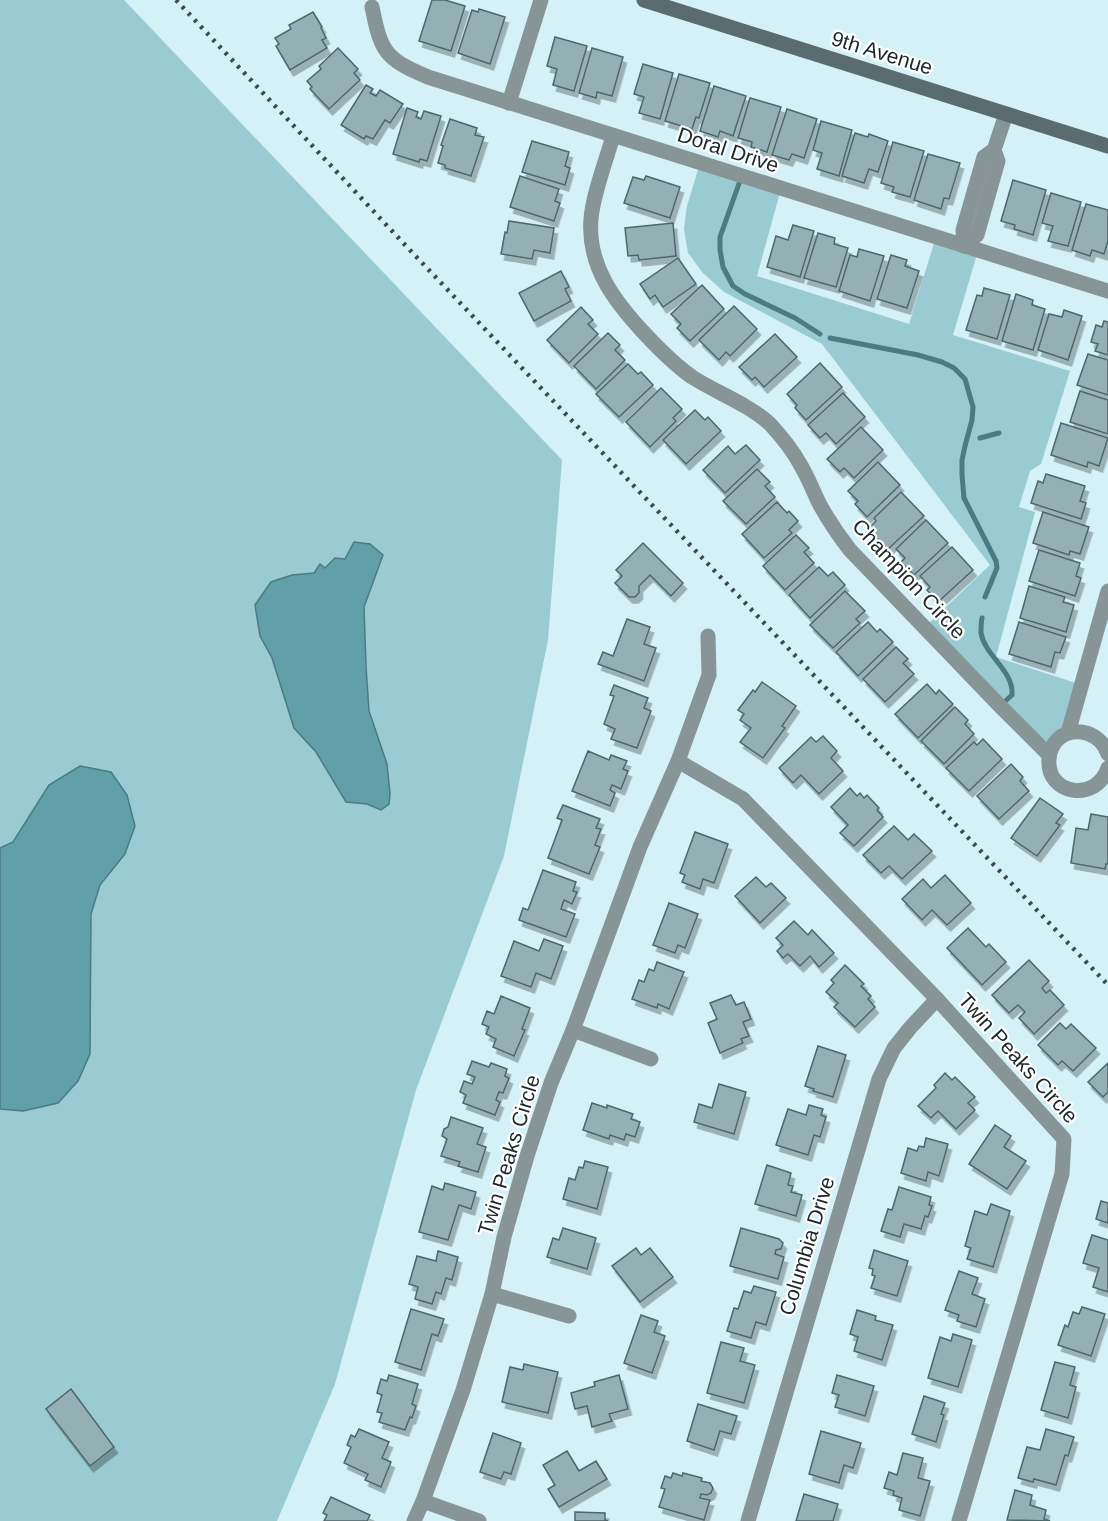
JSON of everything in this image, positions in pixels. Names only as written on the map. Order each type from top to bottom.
[{"type":"main road","name":"9th Avenue","points":[[644,0],[1108,146]]},
{"type":"street","points":[[510,103],[541,0]]},
{"type":"street","name":"Doral Drive","points":[[372,7],[381,42],[387,52],[412,71],[1108,291]]},
{"type":"street","points":[[964,246],[977,235],[998,161],[994,150],[1006,114]]},
{"type":"street","name":"Champion Circle","points":[[613,136],[594,204],[591,235],[594,257],[604,282],[619,304],[656,346],[683,371],[755,413],[780,435],[800,463],[830,522],[850,550],[1049,755]]},
{"type":"street","points":[[1068,733],[1108,591]]},
{"type":"street","name":"Twin Peaks Circle","points":[[414,1521],[463,1390],[492,1294],[504,1237],[527,1156],[551,1083],[573,1030],[640,847],[678,761],[709,675],[708,636]]},
{"type":"street","points":[[1108,754],[1103,744],[1092,734],[1083,731],[1068,733],[1056,741],[1049,755],[1050,769],[1054,778],[1065,788],[1075,791],[1094,787],[1105,777],[1108,768]]},
{"type":"street","name":"Twin Peaks Circle","points":[[678,761],[743,798],[937,999],[1064,1139],[1062,1174],[959,1521]]},
{"type":"street","name":"Columbia Drive","points":[[748,1521],[879,1079],[894,1048],[937,999]]},
{"type":"street","points":[[573,1030],[651,1059]]},
{"type":"street","points":[[492,1294],[569,1316]]},
{"type":"street","points":[[423,1500],[479,1521]]},
{"type":"shaded area","points":[[0,0],[124,0],[562,460],[548,640],[504,856],[416,1090],[335,1384],[277,1521],[0,1521]]},
{"type":"shaded area","points":[[700,163],[781,189],[757,276],[909,324],[936,237],[978,251],[953,335],[1070,371],[1041,464],[1030,471],[1019,507],[1035,512],[996,657],[1082,685],[1068,733],[1051,750],[924,628],[990,565],[822,344],[724,292],[703,273],[688,253],[684,229],[687,206]]},
{"type":"shaded area","points":[[354,542],[370,544],[383,555],[364,607],[369,711],[387,764],[390,794],[389,804],[381,810],[367,804],[346,802],[316,752],[294,728],[272,658],[260,636],[255,605],[271,582],[292,575],[314,573],[320,564],[325,568],[335,558],[345,559]]},
{"type":"shaded area","points":[[80,766],[111,772],[127,795],[135,826],[125,854],[100,885],[91,914],[90,1054],[78,1081],[58,1103],[23,1111],[0,1109],[0,848],[13,842],[49,785]]},
{"type":"building","points":[[432,0],[445,0],[465,6],[451,51],[419,41]]},
{"type":"building","points":[[479,9],[505,17],[490,64],[458,53],[472,10],[478,12]]},
{"type":"building","points":[[313,12],[322,27],[326,38],[322,40],[327,48],[290,70],[276,46],[279,44],[275,38],[291,29],[289,25]]},
{"type":"building","points":[[555,37],[587,46],[574,91],[553,85],[557,69],[547,66]]},
{"type":"building","points":[[338,48],[358,69],[354,73],[360,80],[329,109],[310,89],[312,87],[307,81],[321,69],[319,66]]},
{"type":"building","points":[[592,48],[623,57],[612,96],[597,92],[596,98],[579,93]]},
{"type":"building","points":[[643,64],[673,73],[660,119],[639,113],[644,97],[634,94]]},
{"type":"building","points":[[679,74],[710,83],[699,118],[696,117],[692,129],[665,121]]},
{"type":"building","points":[[366,85],[373,89],[370,93],[376,96],[380,90],[403,104],[390,123],[385,120],[373,139],[366,136],[364,139],[341,125]]},
{"type":"building","points":[[714,86],[746,96],[733,136],[720,131],[718,137],[700,131]]},
{"type":"building","points":[[750,98],[781,107],[767,152],[751,147],[752,142],[738,138]]},
{"type":"building","points":[[407,108],[418,112],[416,117],[421,119],[424,111],[441,116],[427,161],[420,159],[419,162],[393,154]]},
{"type":"building","points":[[787,109],[817,119],[804,158],[792,154],[789,160],[772,155]]},
{"type":"building","points":[[450,119],[477,128],[475,135],[484,137],[471,176],[445,168],[445,165],[438,163],[443,146],[441,145]]},
{"type":"building","points":[[821,121],[852,130],[839,176],[817,169],[822,153],[813,150]]},
{"type":"building","points":[[855,133],[868,137],[869,134],[888,141],[878,172],[869,169],[864,183],[842,176]]},
{"type":"building","points":[[532,141],[569,152],[565,166],[570,168],[565,185],[522,172]]},
{"type":"building","points":[[893,142],[924,151],[910,197],[892,192],[894,187],[881,183]]},
{"type":"building","points":[[928,154],[960,163],[949,199],[944,198],[941,209],[914,200]]},
{"type":"building","points":[[520,176],[559,189],[555,201],[560,203],[554,221],[510,207]]},
{"type":"building","points":[[646,176],[680,187],[670,218],[624,203],[633,177],[644,180]]},
{"type":"building","points":[[1013,180],[1046,190],[1033,235],[1014,229],[1015,225],[1001,221]]},
{"type":"building","points":[[1051,193],[1081,202],[1068,246],[1048,241],[1053,226],[1042,223]]},
{"type":"building","points":[[1086,204],[1108,210],[1108,241],[1104,254],[1092,250],[1090,256],[1072,250]]},
{"type":"building","points":[[509,221],[554,228],[550,253],[534,250],[532,259],[501,254]]},
{"type":"building","points":[[673,223],[676,256],[639,260],[638,255],[628,256],[625,228]]},
{"type":"building","points":[[793,225],[814,231],[800,277],[767,267],[776,236],[788,240]]},
{"type":"building","points":[[818,233],[835,238],[834,244],[848,248],[836,287],[804,278]]},
{"type":"building","points":[[859,249],[884,256],[870,301],[839,291],[850,255],[857,257]]},
{"type":"building","points":[[891,255],[907,260],[905,266],[919,271],[907,308],[877,299]]},
{"type":"building","points":[[678,258],[696,284],[663,307],[655,295],[650,299],[640,284]]},
{"type":"building","points":[[561,271],[569,287],[565,289],[571,301],[534,321],[519,293]]},
{"type":"building","points":[[702,285],[724,309],[690,341],[677,328],[681,324],[671,314]]},
{"type":"building","points":[[984,288],[1010,295],[997,339],[966,330],[977,295],[982,296]]},
{"type":"building","points":[[1016,294],[1033,300],[1032,305],[1045,309],[1033,350],[1002,341]]},
{"type":"building","points":[[734,306],[757,329],[730,356],[726,352],[719,360],[699,340]]},
{"type":"building","points":[[581,307],[593,320],[588,324],[598,334],[569,363],[547,340]]},
{"type":"building","points":[[1064,310],[1082,316],[1068,360],[1038,350],[1049,314],[1062,317]]},
{"type":"building","points":[[1104,321],[1108,322],[1108,355],[1095,351],[1098,344],[1091,342],[1096,325],[1102,327]]},
{"type":"building","points":[[608,333],[620,345],[615,350],[625,360],[596,389],[574,366]]},
{"type":"building","points":[[775,334],[797,357],[764,387],[755,377],[752,380],[739,367]]},
{"type":"building","points":[[1088,354],[1108,360],[1108,395],[1077,385]]},
{"type":"building","points":[[820,363],[842,387],[806,420],[795,408],[797,405],[787,394]]},
{"type":"building","points":[[628,364],[638,374],[641,372],[653,385],[619,417],[596,394]]},
{"type":"building","points":[[661,388],[682,409],[673,418],[676,421],[650,447],[626,422]]},
{"type":"building","points":[[1080,391],[1108,400],[1108,434],[1070,422]]},
{"type":"building","points":[[843,393],[865,417],[836,444],[826,433],[820,438],[808,425]]},
{"type":"building","points":[[695,410],[705,420],[708,417],[721,431],[686,464],[663,440]]},
{"type":"building","points":[[1061,423],[1108,438],[1099,466],[1088,462],[1087,467],[1051,455]]},
{"type":"building","points":[[861,427],[883,450],[854,478],[844,468],[840,472],[827,459]]},
{"type":"building","points":[[746,445],[760,460],[725,493],[703,470],[728,446],[735,454]]},
{"type":"building","points":[[878,462],[900,485],[867,517],[855,504],[858,501],[848,491]]},
{"type":"building","points":[[757,469],[770,482],[765,486],[775,497],[746,524],[723,501]]},
{"type":"building","points":[[1046,474],[1085,486],[1080,501],[1086,503],[1081,519],[1031,503],[1038,481],[1043,483]]},
{"type":"building","points":[[901,492],[924,516],[888,549],[868,529],[876,521],[874,518]]},
{"type":"building","points":[[777,502],[798,521],[789,530],[792,533],[764,558],[742,534]]},
{"type":"building","points":[[1043,512],[1089,527],[1080,554],[1070,551],[1069,555],[1033,543]]},
{"type":"building","points":[[926,520],[948,543],[914,575],[901,562],[905,558],[896,549]]},
{"type":"building","points":[[796,535],[809,548],[804,552],[814,563],[785,590],[763,566]]},
{"type":"building","points":[[643,543],[683,583],[671,596],[650,575],[639,586],[639,593],[635,597],[629,597],[615,583],[622,576],[616,570]]},
{"type":"building","points":[[952,547],[973,570],[938,602],[927,590],[930,587],[920,576]]},
{"type":"building","points":[[1039,550],[1080,563],[1076,576],[1081,578],[1075,596],[1029,581]]},
{"type":"building","points":[[819,567],[828,576],[833,572],[845,585],[810,618],[789,595]]},
{"type":"building","points":[[1029,586],[1065,597],[1063,602],[1074,605],[1066,632],[1020,618]]},
{"type":"building","points":[[845,591],[865,611],[856,619],[860,623],[833,648],[810,625]]},
{"type":"building","points":[[627,619],[650,627],[644,644],[656,648],[644,681],[598,664],[603,652],[613,656]]},
{"type":"building","points":[[868,622],[877,632],[880,629],[893,642],[858,676],[836,652]]},
{"type":"building","points":[[1019,622],[1066,637],[1060,653],[1055,652],[1051,667],[1009,654]]},
{"type":"building","points":[[896,647],[908,659],[903,663],[914,674],[885,702],[863,679]]},
{"type":"building","points":[[762,682],[796,706],[782,726],[785,728],[763,758],[740,742],[751,728],[740,720],[744,714],[738,710]]},
{"type":"building","points":[[927,684],[936,694],[939,690],[953,704],[918,738],[895,714]]},
{"type":"building","points":[[614,685],[648,698],[644,708],[651,711],[637,748],[611,739],[615,729],[604,724],[614,696],[610,695]]},
{"type":"building","points":[[955,707],[968,720],[965,724],[974,734],[944,764],[921,741]]},
{"type":"building","points":[[823,736],[837,751],[831,758],[843,771],[819,794],[801,775],[793,783],[779,768],[811,737],[816,742]]},
{"type":"building","points":[[983,739],[1002,759],[969,791],[946,768],[974,742],[977,745]]},
{"type":"building","points":[[588,751],[609,760],[611,755],[627,761],[623,769],[628,771],[621,789],[612,785],[610,790],[615,793],[610,806],[572,791]]},
{"type":"building","points":[[1011,764],[1023,777],[1020,781],[1029,791],[999,819],[977,796]]},
{"type":"building","points":[[850,788],[857,796],[860,793],[864,798],[867,795],[879,808],[877,810],[883,817],[854,846],[840,833],[848,825],[831,807]]},
{"type":"building","points":[[1040,798],[1063,814],[1056,823],[1060,825],[1037,856],[1011,838]]},
{"type":"building","points":[[563,805],[600,819],[596,828],[601,829],[595,845],[600,847],[589,874],[548,858],[562,820],[557,818]]},
{"type":"building","points":[[1091,814],[1108,817],[1108,864],[1105,869],[1071,863],[1076,828],[1088,830]]},
{"type":"building","points":[[894,826],[908,840],[914,834],[932,851],[902,879],[889,866],[881,873],[863,855]]},
{"type":"building","points":[[695,832],[728,844],[714,883],[703,879],[700,889],[682,882],[685,875],[680,873]]},
{"type":"building","points":[[543,870],[576,882],[573,891],[577,892],[572,904],[564,900],[561,909],[575,914],[566,937],[519,920],[523,908],[528,910]]},
{"type":"building","points":[[945,875],[971,903],[947,925],[932,910],[922,920],[902,899],[923,879],[931,888]]},
{"type":"building","points":[[756,877],[766,887],[771,883],[786,898],[760,923],[735,896]]},
{"type":"building","points":[[669,903],[698,914],[685,948],[678,945],[675,953],[653,945]]},
{"type":"building","points":[[794,921],[808,935],[812,930],[834,953],[819,967],[810,956],[800,966],[788,954],[783,958],[777,951],[783,945],[776,938]]},
{"type":"building","points":[[968,928],[986,947],[989,944],[1006,962],[982,985],[947,948]]},
{"type":"building","points":[[544,939],[563,946],[551,979],[536,973],[531,987],[501,976],[514,941],[539,951]]},
{"type":"building","points":[[1029,960],[1049,981],[1042,988],[1046,993],[1050,990],[1064,1005],[1034,1034],[1019,1018],[1025,1012],[1018,1005],[1009,1013],[992,995]]},
{"type":"building","points":[[657,962],[684,972],[669,1009],[658,1004],[657,1008],[632,999],[639,980],[644,982],[649,969],[654,971]]},
{"type":"building","points":[[845,965],[864,984],[861,986],[871,996],[868,999],[875,1007],[855,1027],[834,1007],[838,1003],[826,992],[834,983],[831,980]]},
{"type":"building","points":[[731,995],[736,1005],[744,1002],[751,1019],[743,1022],[749,1036],[741,1039],[743,1043],[720,1053],[708,1023],[717,1019],[710,1003]]},
{"type":"building","points":[[501,996],[530,1008],[522,1029],[525,1030],[514,1056],[493,1047],[496,1039],[486,1034],[489,1027],[482,1024],[487,1011],[494,1014]]},
{"type":"building","points":[[1060,1023],[1066,1029],[1071,1024],[1096,1048],[1073,1071],[1062,1061],[1058,1065],[1038,1045]]},
{"type":"building","points":[[818,1046],[846,1055],[833,1097],[805,1086]]},
{"type":"building","points":[[472,1061],[489,1067],[491,1063],[507,1069],[505,1076],[509,1078],[503,1093],[499,1092],[496,1100],[500,1102],[495,1115],[463,1103],[466,1095],[460,1092],[464,1081],[472,1084],[475,1077],[467,1074]]},
{"type":"building","points":[[1108,1063],[1108,1092],[1103,1097],[1088,1082]]},
{"type":"building","points":[[945,1073],[952,1080],[955,1077],[975,1097],[968,1103],[975,1110],[956,1129],[938,1111],[931,1118],[918,1106],[936,1088],[934,1085]]},
{"type":"building","points":[[719,1084],[746,1092],[734,1134],[694,1122],[699,1104],[712,1108]]},
{"type":"building","points":[[592,1103],[607,1108],[607,1105],[633,1114],[631,1119],[640,1122],[635,1137],[626,1134],[624,1140],[610,1135],[609,1139],[583,1130]]},
{"type":"building","points":[[809,1105],[823,1109],[821,1115],[826,1117],[820,1137],[814,1135],[808,1155],[776,1145],[788,1109],[806,1115]]},
{"type":"building","points":[[451,1117],[483,1128],[477,1144],[486,1147],[478,1172],[458,1166],[460,1162],[441,1156],[447,1139],[442,1136]]},
{"type":"building","points":[[995,1125],[1011,1136],[1004,1147],[1026,1161],[1007,1189],[969,1164]]},
{"type":"building","points":[[926,1138],[948,1144],[939,1176],[928,1172],[926,1181],[901,1173],[908,1148],[917,1151],[919,1146],[924,1147]]},
{"type":"building","points":[[585,1161],[608,1167],[597,1209],[563,1199],[569,1178],[575,1180],[579,1167],[583,1168]]},
{"type":"building","points":[[767,1165],[791,1173],[788,1185],[793,1186],[791,1192],[802,1195],[796,1216],[755,1204]]},
{"type":"building","points":[[445,1183],[476,1192],[471,1209],[459,1205],[448,1240],[419,1232],[432,1186],[443,1190]]},
{"type":"building","points":[[899,1187],[931,1197],[929,1205],[932,1206],[928,1217],[925,1216],[921,1229],[904,1224],[900,1237],[881,1231],[888,1209],[892,1210]]},
{"type":"building","points":[[1101,1201],[1108,1203],[1108,1223],[1096,1219]]},
{"type":"building","points":[[991,1204],[1010,1211],[993,1267],[967,1259],[971,1248],[965,1246],[975,1211],[987,1215]]},
{"type":"building","points":[[563,1228],[596,1238],[587,1269],[547,1257],[553,1238],[559,1240]]},
{"type":"building","points":[[741,1228],[779,1239],[783,1243],[781,1249],[776,1250],[775,1254],[784,1257],[778,1279],[730,1266]]},
{"type":"building","points":[[1092,1235],[1108,1240],[1108,1292],[1093,1287],[1099,1268],[1083,1263]]},
{"type":"building","points":[[636,1248],[641,1255],[650,1248],[673,1277],[640,1302],[612,1266]]},
{"type":"building","points":[[874,1250],[908,1261],[897,1296],[871,1288],[875,1276],[872,1275],[873,1269],[869,1268]]},
{"type":"building","points":[[438,1251],[458,1257],[452,1280],[446,1278],[441,1294],[436,1292],[432,1304],[415,1299],[418,1287],[409,1284],[417,1256],[436,1261]]},
{"type":"building","points":[[959,1271],[978,1278],[972,1294],[985,1299],[976,1327],[957,1321],[959,1315],[945,1310]]},
{"type":"building","points":[[754,1286],[776,1292],[766,1325],[756,1322],[751,1338],[727,1331],[734,1308],[738,1309],[744,1291],[751,1293]]},
{"type":"building","points":[[1082,1307],[1105,1314],[1091,1356],[1058,1345],[1065,1325],[1068,1327],[1073,1312],[1079,1314]]},
{"type":"building","points":[[411,1309],[444,1319],[438,1336],[432,1334],[421,1370],[395,1362]]},
{"type":"building","points":[[857,1310],[876,1316],[875,1320],[893,1325],[882,1360],[854,1351],[858,1337],[850,1334]]},
{"type":"building","points":[[641,1315],[658,1321],[654,1332],[665,1336],[652,1373],[624,1363]]},
{"type":"building","points":[[953,1334],[972,1340],[958,1387],[928,1378],[940,1337],[951,1341]]},
{"type":"building","points":[[721,1342],[744,1348],[740,1361],[755,1365],[744,1403],[707,1393]]},
{"type":"building","points":[[1055,1362],[1075,1367],[1070,1385],[1076,1387],[1068,1418],[1041,1410]]},
{"type":"building","points":[[524,1364],[558,1372],[548,1413],[502,1402],[510,1367],[523,1370]]},
{"type":"building","points":[[389,1375],[418,1384],[412,1404],[416,1406],[405,1430],[379,1422],[382,1413],[377,1412],[382,1395],[377,1393],[381,1379],[387,1381]]},
{"type":"building","points":[[619,1375],[628,1409],[609,1414],[612,1421],[592,1427],[587,1406],[575,1409],[571,1393],[595,1386],[594,1382]]},
{"type":"building","points":[[837,1375],[874,1386],[865,1416],[835,1407],[839,1395],[832,1393]]},
{"type":"building","points":[[71,1389],[114,1447],[90,1466],[46,1409]]},
{"type":"building","points":[[924,1396],[945,1403],[936,1442],[912,1434]]},
{"type":"building","points":[[698,1404],[737,1416],[731,1434],[720,1431],[714,1450],[687,1441]]},
{"type":"building","points":[[359,1429],[389,1442],[382,1458],[391,1462],[381,1487],[365,1480],[368,1474],[344,1463],[351,1447],[347,1445],[351,1435],[355,1437]]},
{"type":"building","points":[[1046,1429],[1074,1437],[1068,1456],[1065,1455],[1056,1485],[1034,1479],[1033,1482],[1018,1478],[1027,1447],[1040,1450]]},
{"type":"building","points":[[821,1431],[861,1443],[853,1468],[844,1465],[839,1483],[809,1474]]},
{"type":"building","points":[[493,1433],[521,1443],[511,1474],[504,1472],[501,1479],[480,1472]]},
{"type":"building","points":[[567,1451],[579,1471],[596,1461],[607,1479],[559,1507],[548,1489],[555,1485],[543,1465]]},
{"type":"building","points":[[903,1453],[923,1458],[918,1478],[930,1481],[920,1516],[899,1510],[902,1498],[893,1495],[894,1491],[884,1488],[889,1472],[897,1475]]},
{"type":"building","points":[[673,1473],[702,1478],[701,1481],[710,1483],[713,1488],[711,1493],[701,1494],[700,1498],[710,1500],[704,1520],[659,1507],[665,1489],[661,1488],[665,1476],[671,1478]]},
{"type":"building","points":[[1015,1490],[1032,1495],[1030,1505],[1046,1510],[1044,1519],[1050,1521],[1007,1520]]},
{"type":"building","points":[[804,1494],[838,1504],[833,1521],[796,1521]]},
{"type":"building","points":[[331,1497],[370,1515],[367,1521],[324,1521],[327,1515],[323,1513]]},
{"type":"building","points":[[575,1512],[605,1513],[605,1520],[608,1521],[575,1521]]},
{"type":"waterway","points":[[741,178],[720,237],[723,267],[733,286],[795,318],[820,334]]},
{"type":"waterway","points":[[830,338],[918,355],[942,362],[954,368],[965,379],[973,407],[962,460],[964,498],[996,561],[997,568],[985,597]]},
{"type":"waterway","points":[[980,438],[999,433]]},
{"type":"waterway","points":[[982,618],[981,633],[984,641],[1009,678],[1011,686],[1012,695],[1001,705]]},
{"type":"railway","points":[[176,0],[407,247],[1108,985]]}]
